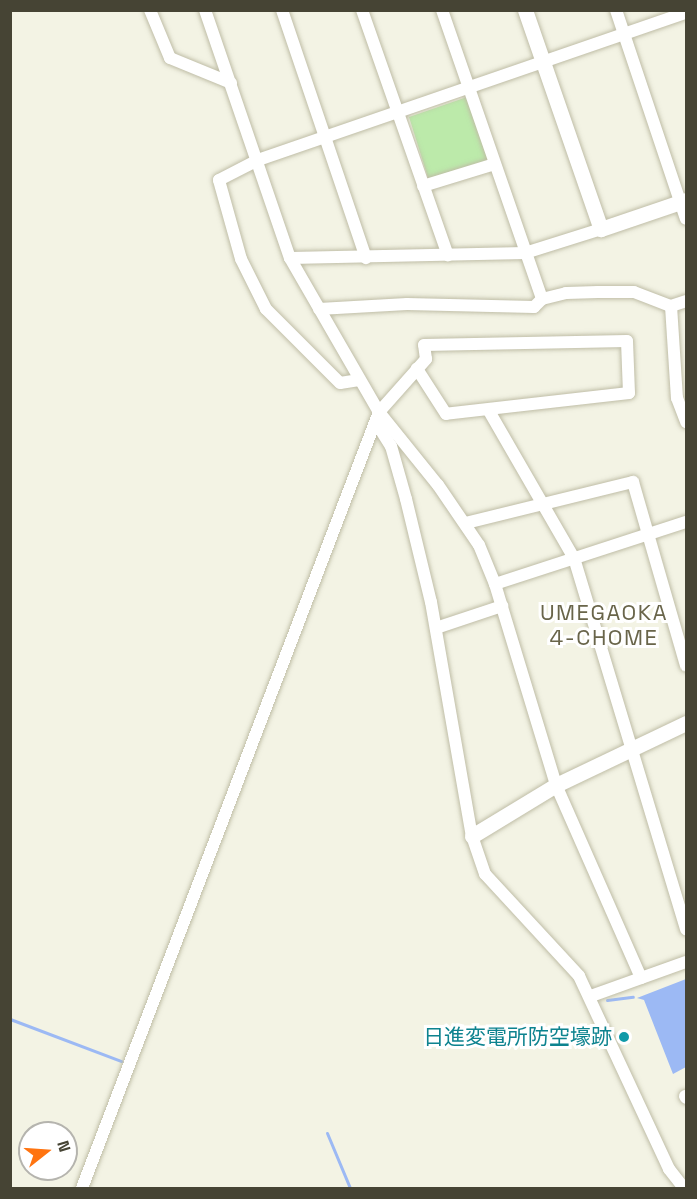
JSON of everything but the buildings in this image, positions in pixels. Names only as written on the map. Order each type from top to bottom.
[{"type":"street","points":[[150,10],[170,58],[231,83]]},
{"type":"street","points":[[205,10],[290,258],[320,309],[391,446],[406,499],[436,628],[472,836],[485,874],[558,950],[591,996],[669,1169],[684,1188]]},
{"type":"street","points":[[282,10],[327,137],[366,258]]},
{"type":"street","points":[[362,10],[448,255]]},
{"type":"street","points":[[442,10],[542,299]]},
{"type":"street","points":[[525,10],[601,229]]},
{"type":"street","points":[[616,10],[683,201],[687,219]]},
{"type":"street","points":[[358,380],[340,383],[266,309],[241,259],[219,180],[258,160],[687,13]]},
{"type":"street","points":[[423,186],[495,164]]},
{"type":"street","points":[[290,258],[525,253],[683,201]]},
{"type":"street","points":[[320,309],[407,304],[534,308],[542,299],[566,293],[634,292],[671,306],[687,301]]},
{"type":"street","points":[[671,306],[677,398],[687,422]]},
{"type":"street","points":[[82,1188],[378,418],[417,369],[426,358],[424,345],[627,341],[629,393],[489,411],[446,414],[417,369]]},
{"type":"street","points":[[489,411],[574,558],[687,930]]},
{"type":"street","points":[[378,418],[466,523],[495,584],[556,785],[641,978]]},
{"type":"street","points":[[466,523],[541,502],[633,482],[646,535],[687,666]]},
{"type":"street","points":[[495,584],[687,522]]},
{"type":"street","points":[[436,628],[502,606]]},
{"type":"street","points":[[472,836],[556,785],[687,723]]},
{"type":"street","points":[[591,996],[687,962]]},
{"type":"green space","points":[[467,97],[490,161],[429,181],[409,117]]},
{"type":"water","points":[[686,979],[686,1067],[673,1074],[644,1000],[637,998]]},
{"type":"waterway","points":[[607,1000],[633,997]]},
{"type":"waterway","points":[[10,1019],[121,1061]]},
{"type":"waterway","points":[[327,1133],[350,1188]]},
{"type":"place","name":"日進変電所防空壕跡","points":[[624,1037]]},
{"type":"district","name":"UMEGAOKA 4-CHOME","points":[[604,624]]}]
